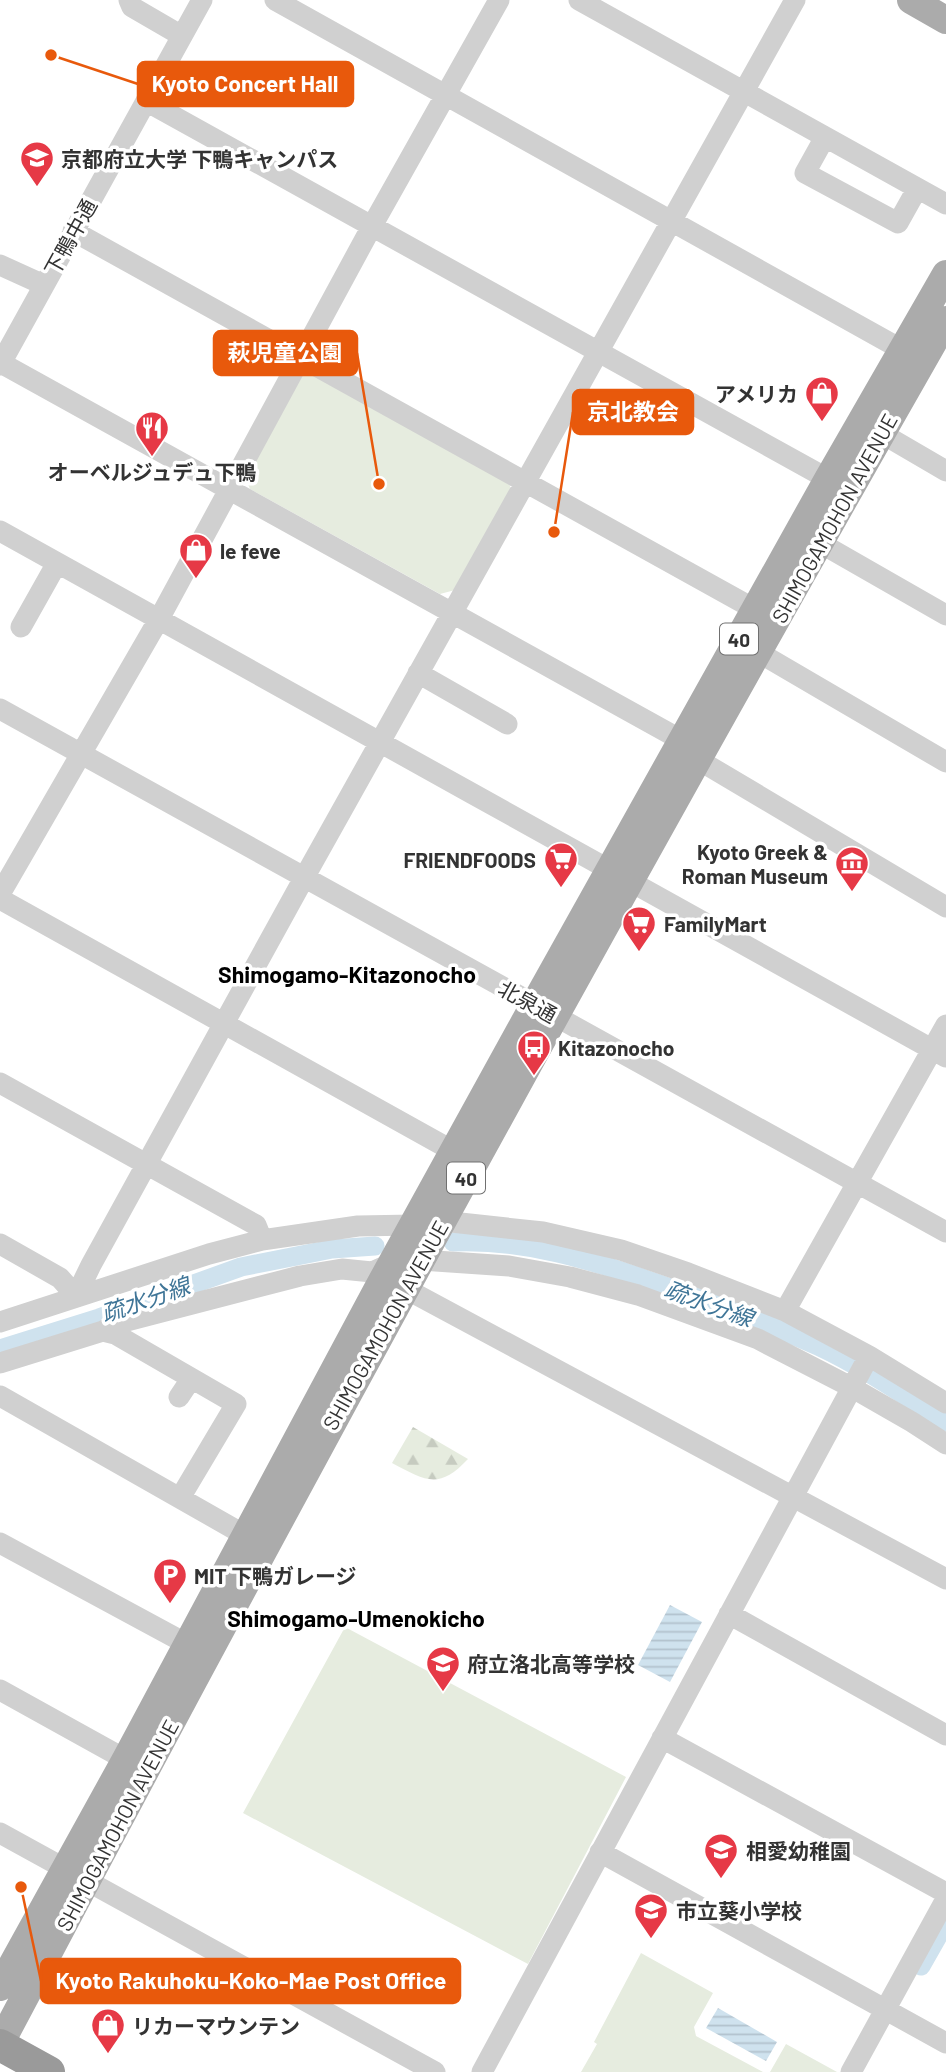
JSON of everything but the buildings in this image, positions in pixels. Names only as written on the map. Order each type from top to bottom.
[{"type":"highway","points":[[0,2045],[49,2072]]},
{"type":"main road","points":[[911,0],[946,20]]},
{"type":"main road","name":"SHIMOGAMOHON AVENUE","points":[[389,1275],[421,1260],[544,1010],[912,355],[946,274]]},
{"type":"main road","name":"SHIMOGAMOHON AVENUE","points":[[912,355],[946,320]]},
{"type":"main road","name":"SHIMOGAMOHON AVENUE","points":[[749,646],[756,610],[810,538],[828,479],[872,428]]},
{"type":"main road","name":"SHIMOGAMOHON AVENUE","points":[[0,2045],[76,1874],[295,1467],[412,1225],[453,1151],[544,1010]]},
{"type":"main road","name":"SHIMOGAMOHON AVENUE","points":[[0,1987],[76,1874]]},
{"type":"street","points":[[129,0],[132,7],[182,36]]},
{"type":"street","name":"下鴨中通","points":[[1,364],[202,0]]},
{"type":"street","points":[[275,0],[912,355]]},
{"type":"street","points":[[453,1151],[0,897],[159,619],[372,226],[499,0]]},
{"type":"street","points":[[579,0],[946,204]]},
{"type":"street","points":[[76,1296],[304,878],[795,0]]},
{"type":"street","points":[[146,101],[828,479]]},
{"type":"street","points":[[825,137],[805,173],[898,223],[918,188]]},
{"type":"street","points":[[74,231],[756,610]]},
{"type":"street","points":[[0,265],[44,285]]},
{"type":"street","points":[[1,364],[453,612],[690,750],[946,907]]},
{"type":"street","points":[[872,428],[946,471]]},
{"type":"street","points":[[0,531],[939,1054]]},
{"type":"street","points":[[810,538],[946,615]]},
{"type":"street","points":[[21,627],[57,563]]},
{"type":"street","points":[[749,646],[946,762]]},
{"type":"street","points":[[418,673],[507,724]]},
{"type":"street","name":"北泉通","points":[[0,709],[946,1232]]},
{"type":"street","points":[[785,1311],[857,1183],[939,1054],[946,1025]]},
{"type":"street","points":[[0,1083],[256,1225],[262,1240]]},
{"type":"street","points":[[0,1322],[209,1254],[262,1240],[358,1226],[442,1222],[543,1232],[621,1250],[688,1273],[785,1311],[869,1356],[946,1403]]},
{"type":"street","points":[[0,1244],[60,1278],[76,1296]]},
{"type":"street","points":[[421,1260],[509,1266],[570,1277],[638,1295],[758,1339],[850,1387],[946,1444]]},
{"type":"street","points":[[0,1363],[103,1331],[116,1324],[300,1276],[342,1269],[389,1275],[946,1579]]},
{"type":"street","points":[[103,1331],[115,1334],[185,1388],[236,1404],[180,1498]]},
{"type":"street","points":[[482,2072],[869,1356]]},
{"type":"street","points":[[0,1396],[256,1541]]},
{"type":"street","points":[[0,1543],[198,1650]]},
{"type":"street","points":[[729,1614],[946,1735]]},
{"type":"street","points":[[0,1690],[136,1765]]},
{"type":"street","points":[[662,1738],[946,1893]]},
{"type":"street","points":[[0,1833],[435,2072]]},
{"type":"street","points":[[600,1852],[946,2043]]},
{"type":"street","points":[[851,2072],[946,1899]]},
{"type":"green space","points":[[314,369],[508,479],[512,494],[455,590],[440,594],[250,489],[244,473],[298,373]]},
{"type":"green space","points":[[413,1427],[468,1459],[458,1469],[440,1479],[423,1478],[392,1463]]},
{"type":"green space","points":[[345,1627],[626,1777],[528,1964],[243,1813]]},
{"type":"green space","points":[[641,1953],[713,1993],[694,2027],[696,2036],[763,2072],[581,2072]]},
{"type":"green space","points":[[786,2044],[837,2072],[770,2072]]},
{"type":"water","points":[[670,1605],[702,1622],[670,1682],[638,1665]]},
{"type":"water","points":[[718,2008],[777,2042],[766,2061],[706,2028]]},
{"type":"waterway","name":"疏水分線","points":[[453,1242],[506,1244],[558,1253],[699,1298],[835,1354],[946,1422]]},
{"type":"waterway","name":"疏水分線","points":[[0,1349],[99,1318],[241,1267],[332,1249],[375,1246]]},
{"type":"waterway","points":[[921,1966],[946,1922]]},
{"type":"place","name":"Kyoto Concert Hall","points":[[51,55]]},
{"type":"place","name":"京都府立大学 下鴨キャンパス","points":[[37,188]]},
{"type":"place","name":"アメリカ","points":[[822,423]]},
{"type":"place","name":"オーベルジュデュ下鴨","points":[[152,458]]},
{"type":"place","name":"萩児童公園","points":[[379,484]]},
{"type":"place","name":"京北教会","points":[[554,532]]},
{"type":"place","name":"le feve","points":[[196,580]]},
{"type":"place","name":"FRIENDFOODS","points":[[561,889]]},
{"type":"place","name":"Kyoto Greek & Roman Museum","points":[[852,893]]},
{"type":"place","name":"FamilyMart","points":[[639,953]]},
{"type":"place","name":"Kitazonocho","points":[[534,1077]]},
{"type":"place","name":"MIT 下鴨ガレージ","points":[[170,1605]]},
{"type":"place","name":"府立洛北高等学校","points":[[443,1693]]},
{"type":"place","name":"相愛幼稚園","points":[[721,1880]]},
{"type":"place","name":"Kyoto Rakuhoku-Koko-Mae Post Office","points":[[21,1887]]},
{"type":"place","name":"市立葵小学校","points":[[651,1940]]},
{"type":"place","name":"リカーマウンテン","points":[[108,2055]]},
{"type":"district","name":"Shimogamo-Kitazonocho","points":[[347,974]]},
{"type":"district","name":"Shimogamo-Umenokicho","points":[[356,1618]]}]
